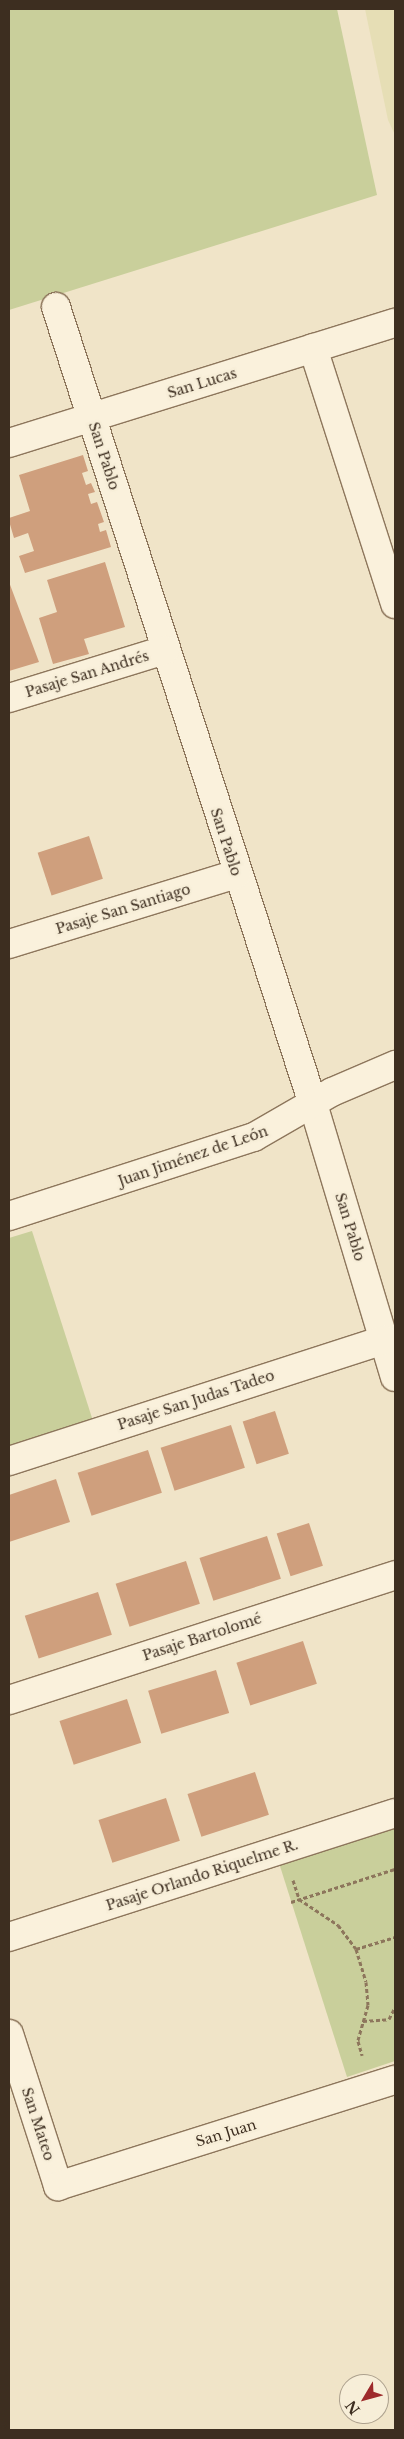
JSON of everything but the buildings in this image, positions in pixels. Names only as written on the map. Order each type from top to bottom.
[{"type":"street","name":"San Pablo","points":[[56,307],[236,874],[385,1321],[395,1376]]},
{"type":"street","name":"San Lucas","points":[[9,443],[395,322]]},
{"type":"street","points":[[313,348],[395,604]]},
{"type":"street","name":"Pasaje San Andrés","points":[[9,698],[165,650]]},
{"type":"street","name":"Pasaje San Santiago","points":[[9,944],[236,874]]},
{"type":"street","name":"Juan Jiménez de León","points":[[9,1216],[254,1138],[332,1092],[395,1065]]},
{"type":"street","name":"Pasaje San Judas Tadeo","points":[[9,1461],[385,1321]]},
{"type":"street","name":"Pasaje Bartolomé","points":[[9,1700],[395,1575]]},
{"type":"street","name":"Pasaje Orlando Riquelme R.","points":[[9,1937],[395,1813]]},
{"type":"street","name":"San Mateo","points":[[9,2034],[58,2186]]},
{"type":"street","name":"San Juan","points":[[58,2186],[395,2080]]},
{"type":"path","points":[[291,1902],[395,1869]]},
{"type":"path","points":[[290,1874],[299,1899],[338,1925],[356,1949],[366,1982],[368,2005],[358,2040],[363,2057]]},
{"type":"path","points":[[356,1949],[395,1936]]},
{"type":"path","points":[[363,2021],[389,2019],[395,2007]]},
{"type":"shaded area","points":[[365,9],[395,9],[395,135],[388,120]]},
{"type":"green space","points":[[9,9],[337,9],[377,195],[9,310]]},
{"type":"green space","points":[[32,1231],[93,1421],[9,1448],[9,1238]]},
{"type":"green space","points":[[395,1824],[395,2061],[347,2077],[279,1863]]}]
